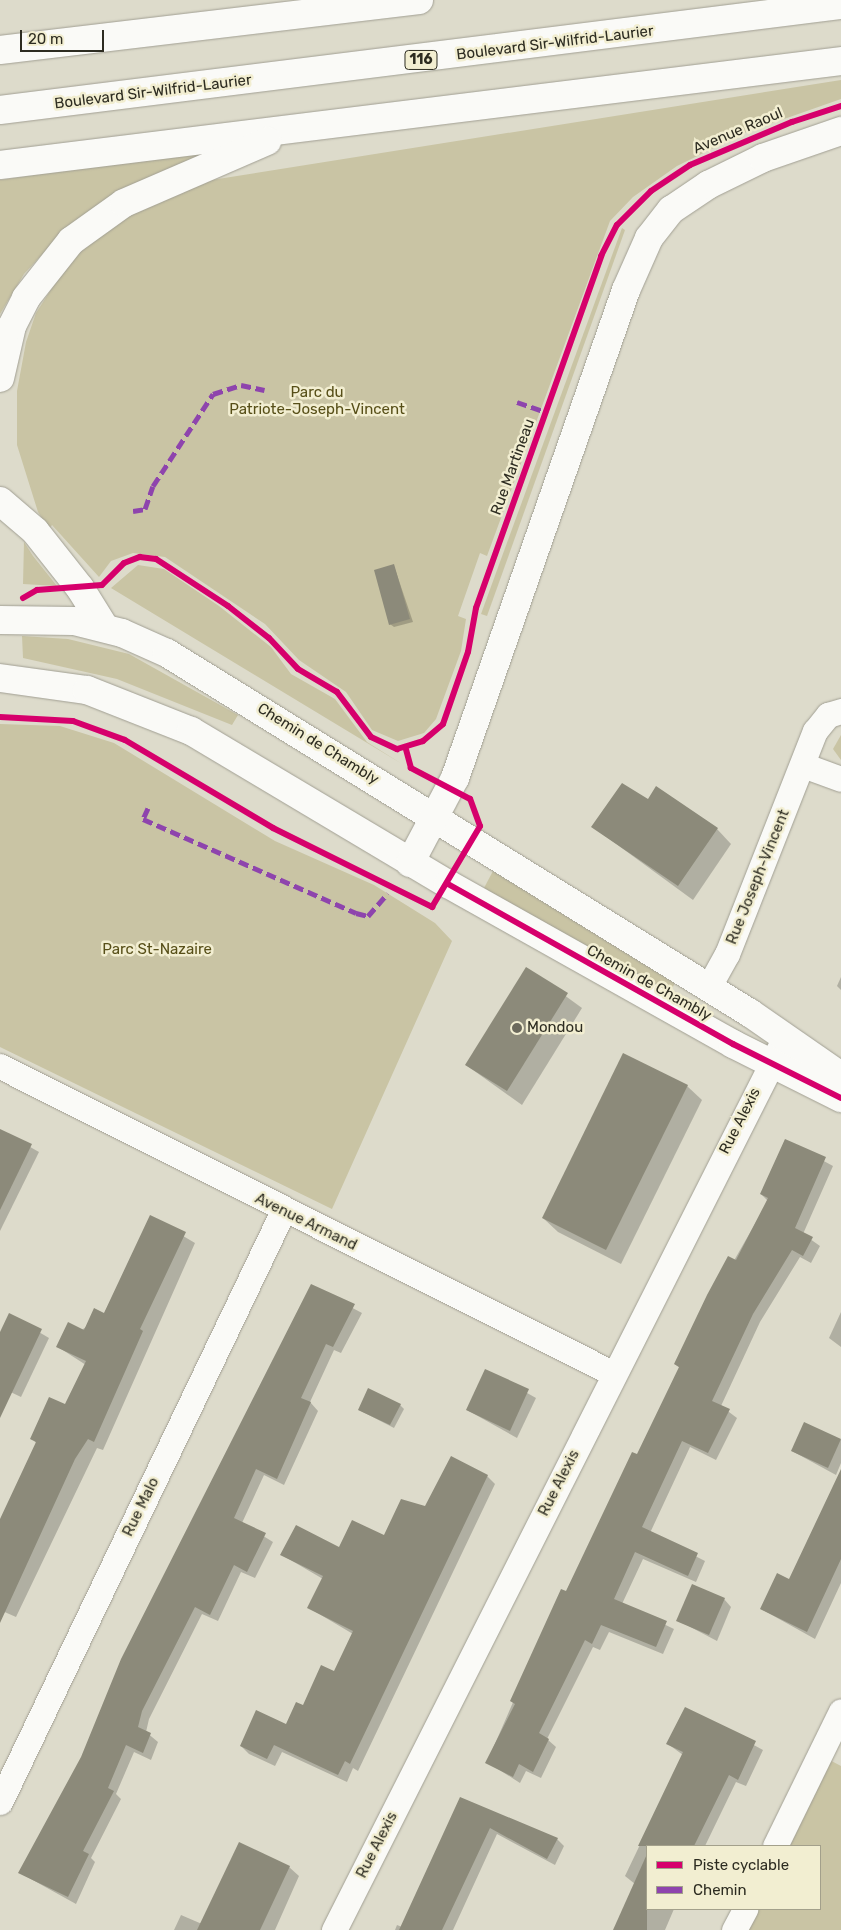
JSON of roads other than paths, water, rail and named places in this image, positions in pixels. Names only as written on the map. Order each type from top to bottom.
[{"type":"main road","points":[[0,50],[419,0]]},
{"type":"main road","name":"Boulevard Sir-Wilfrid-Laurier","points":[[0,110],[841,5]]},
{"type":"main road","points":[[0,166],[841,61]]},
{"type":"main road","points":[[410,863],[455,778],[631,276],[649,238],[671,210],[708,185],[763,158],[841,131]]},
{"type":"main road","points":[[0,378],[12,326],[26,298],[71,241],[124,203],[211,169],[284,132]]},
{"type":"main road","points":[[0,501],[35,531],[80,588],[105,628]]},
{"type":"main road","name":"Chemin de Chambly","points":[[0,620],[51,619],[105,628],[190,666],[708,988],[785,1037],[841,1076]]},
{"type":"main road","name":"Chemin de Chambly","points":[[0,678],[69,685],[169,720],[410,863],[770,1062],[841,1098]]},
{"type":"street","name":"Rue Joseph-Vincent","points":[[708,988],[727,954],[818,725],[841,711]]},
{"type":"street","points":[[803,765],[841,778]]},
{"type":"street","name":"Rue Alexis","points":[[334,1930],[770,1062],[785,1037]]},
{"type":"street","name":"Avenue Armand","points":[[0,1066],[282,1211],[614,1374]]},
{"type":"street","name":"Rue Malo","points":[[0,1802],[282,1211]]},
{"type":"street","points":[[775,1845],[841,1711]]},
{"type":"street","points":[[734,1930],[744,1910]]},
{"type":"place","name":"Mondou","points":[[517,1028]]},
{"type":"park label","name":"Parc du Patriote-Joseph-Vincent","points":[[317,400]]},
{"type":"park label","name":"Parc St-Nazaire","points":[[157,950]]}]
